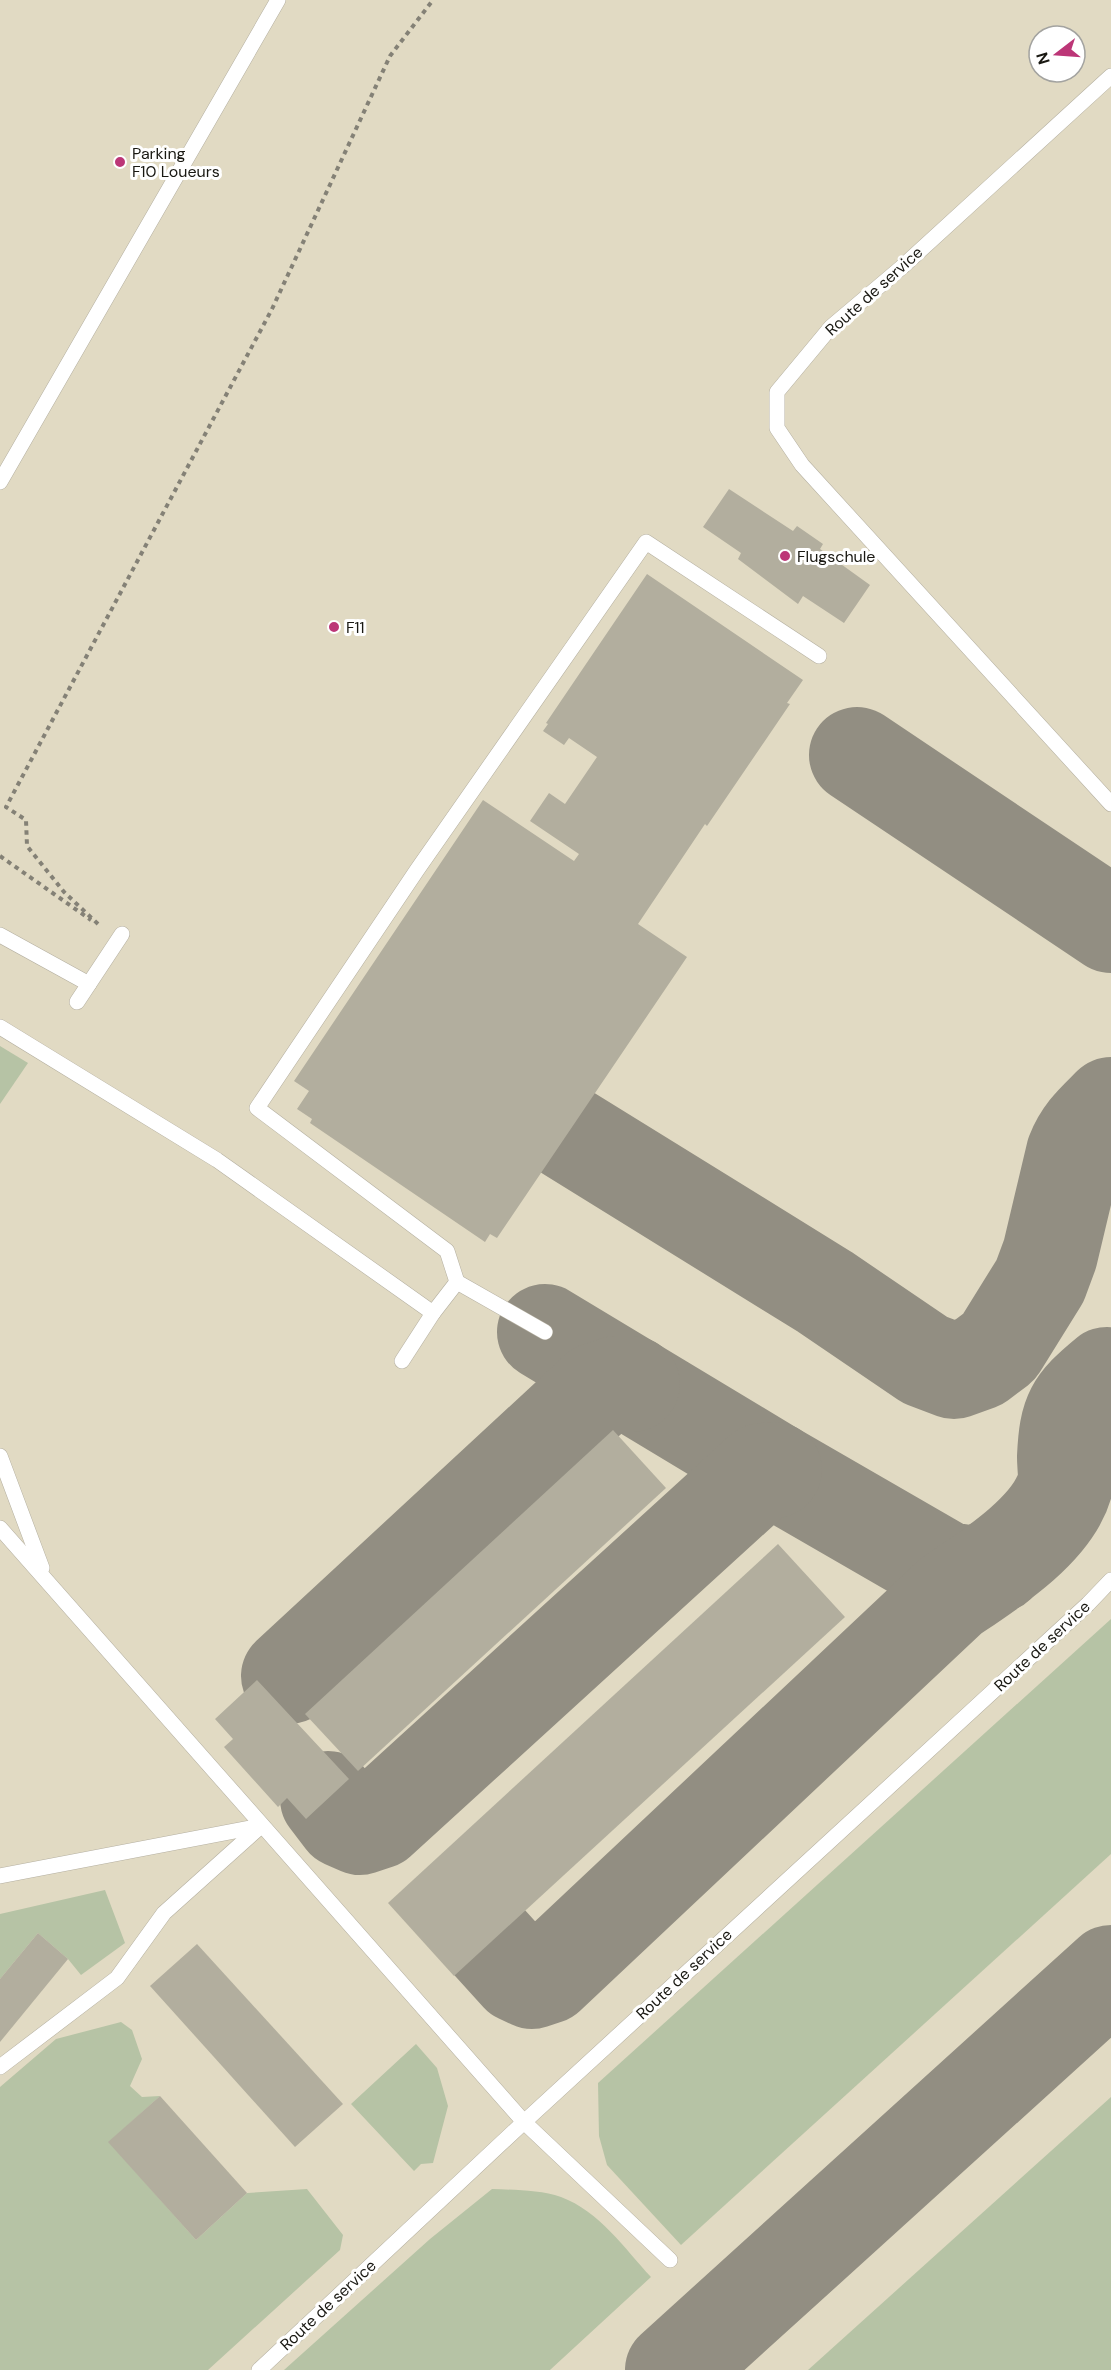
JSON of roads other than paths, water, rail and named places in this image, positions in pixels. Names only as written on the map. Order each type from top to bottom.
[{"type":"lane","points":[[0,482],[278,0]]},
{"type":"lane","name":"Route de service","points":[[1111,76],[902,267],[831,327],[777,392],[777,428],[802,465],[1111,804]]},
{"type":"lane","points":[[544,1332],[457,1282],[447,1251],[257,1108],[417,870],[646,542],[819,656]]},
{"type":"lane","points":[[0,934],[88,984]]},
{"type":"lane","points":[[77,1002],[122,934]]},
{"type":"lane","points":[[0,1027],[217,1160],[433,1313]]},
{"type":"lane","points":[[402,1361],[433,1313],[457,1282]]},
{"type":"lane","points":[[0,1456],[45,1577]]},
{"type":"lane","points":[[0,1528],[524,2122],[670,2260]]},
{"type":"lane","name":"Route de service","points":[[259,2370],[1111,1580]]},
{"type":"lane","points":[[0,1876],[261,1826]]},
{"type":"lane","points":[[0,2067],[117,1978],[164,1913],[261,1826]]},
{"type":"place","name":"Parking F10 Loueurs","points":[[120,162]]},
{"type":"place","name":"Flugschule","points":[[785,556]]},
{"type":"place","name":"F11","points":[[334,627]]}]
